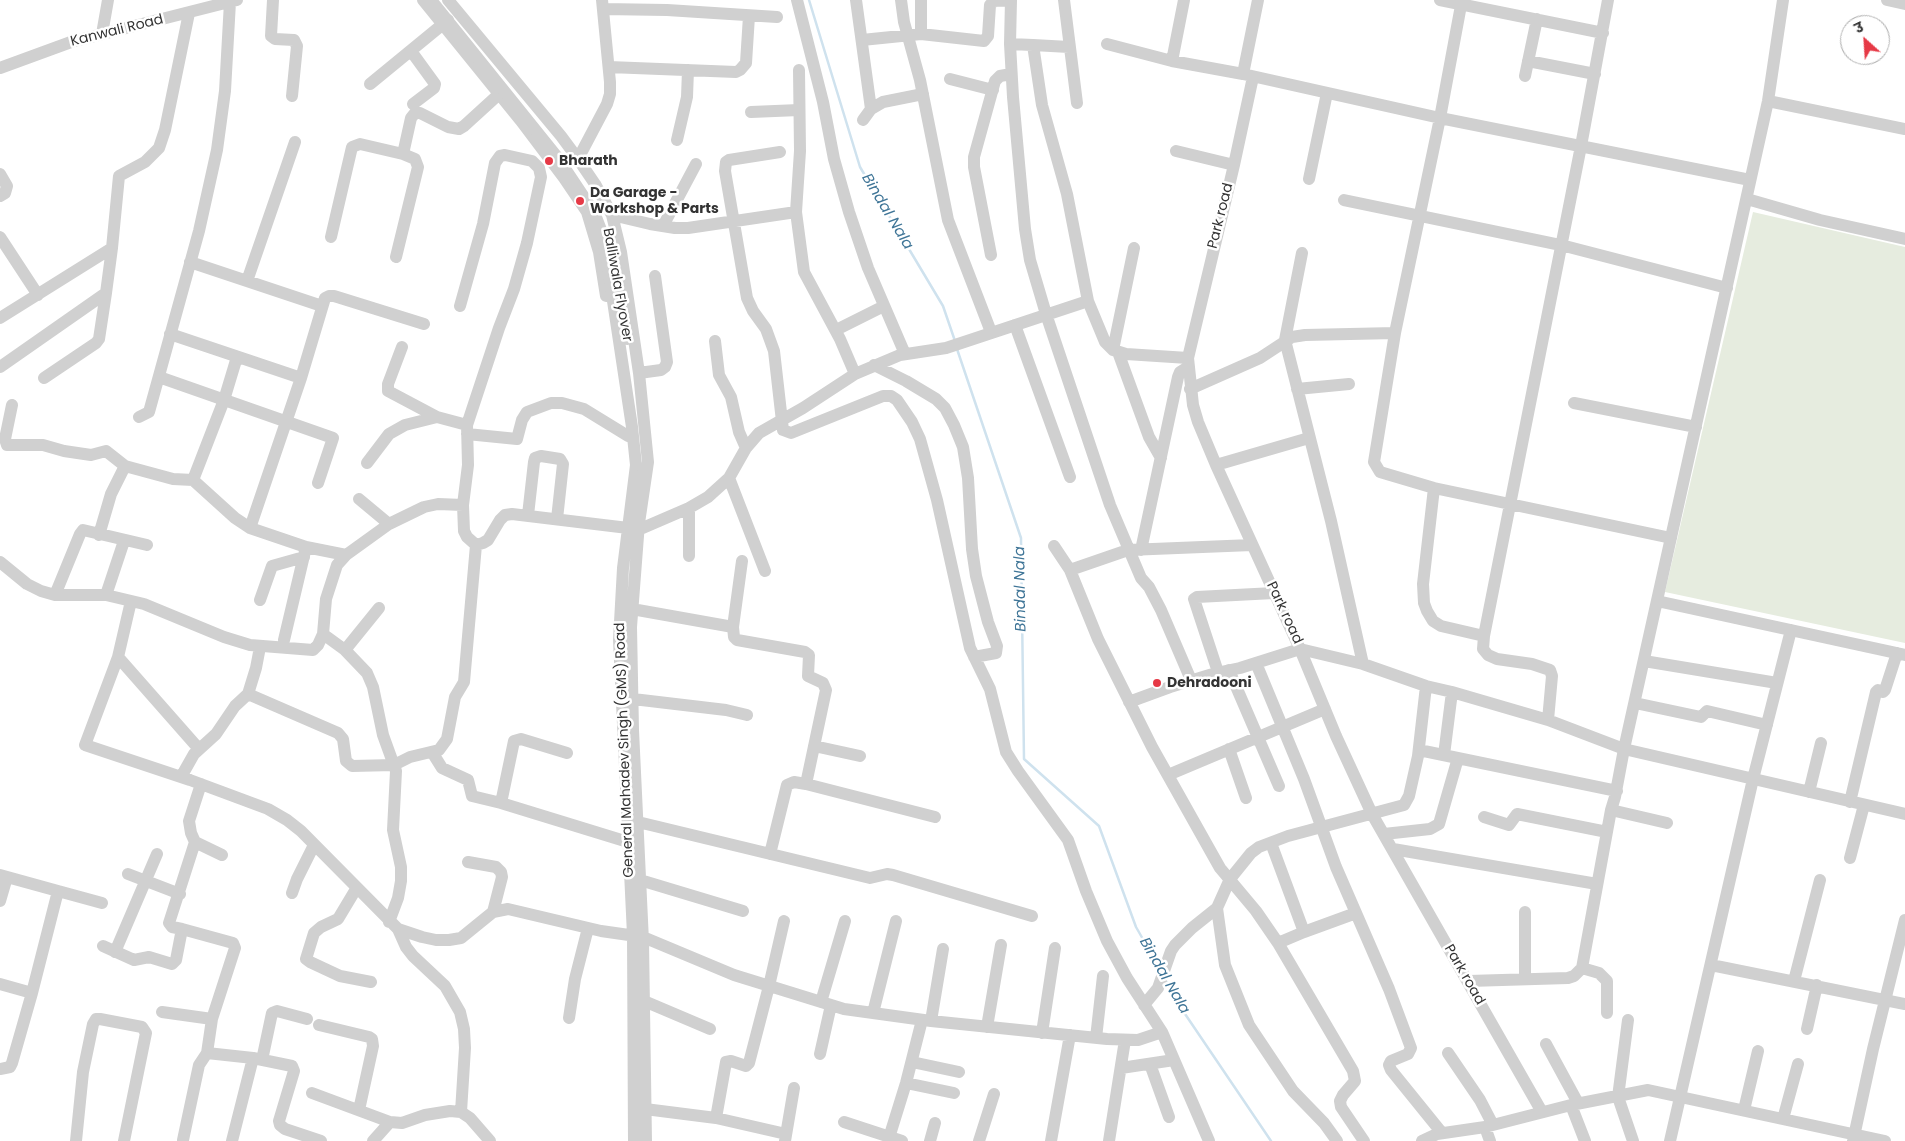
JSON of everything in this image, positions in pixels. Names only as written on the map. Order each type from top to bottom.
[{"type":"street","points":[[102,34],[108,0]]},
{"type":"street","points":[[273,0],[271,33],[273,38],[291,39],[296,42],[297,46],[292,96]]},
{"type":"street","name":"General Mahadev Singh (GMS) Road","points":[[423,0],[564,178],[586,212],[599,252],[621,384],[630,462],[640,470]]},
{"type":"street","name":"Balliwala Flyover","points":[[431,0],[558,158],[594,212],[605,248],[640,470]]},
{"type":"street","name":"Balliwala Flyover","points":[[438,0],[571,164],[590,190],[602,214],[610,238],[618,279],[640,470]]},
{"type":"street","name":"General Mahadev Singh (GMS) Road","points":[[448,0],[578,159],[600,192],[612,215],[621,252],[639,373],[648,462],[640,470],[633,529],[622,568],[619,640],[628,842],[638,936],[634,1141]]},
{"type":"street","points":[[797,0],[823,102],[834,159],[868,268],[905,354]]},
{"type":"street","points":[[856,0],[871,109]]},
{"type":"street","points":[[901,0],[948,220],[991,332]]},
{"type":"street","points":[[921,0],[921,34]]},
{"type":"street","points":[[862,40],[921,34],[984,41],[988,36],[989,8],[992,2],[1009,0],[1011,74],[1026,243],[1046,314],[1098,472],[1134,550],[1142,578],[1155,598],[1191,680]]},
{"type":"street","points":[[1064,0],[1077,103]]},
{"type":"street","points":[[1172,61],[1184,0]]},
{"type":"street","name":"Park road","points":[[1258,0],[1234,165],[1188,363],[1190,389],[1198,422],[1372,814],[1412,886],[1469,981],[1542,1112]]},
{"type":"street","points":[[1440,0],[1462,2],[1603,33]]},
{"type":"street","points":[[1548,720],[1552,676],[1550,670],[1532,664],[1497,659],[1488,655],[1483,648],[1484,636],[1562,246],[1608,0]]},
{"type":"street","points":[[1469,981],[1568,978],[1574,976],[1582,968],[1624,749],[1768,102],[1783,0]]},
{"type":"street","points":[[1887,0],[1905,4]]},
{"type":"street","points":[[139,417],[149,412],[190,262],[215,159],[222,119],[234,1]]},
{"type":"street","name":"Kanwali Road","points":[[0,68],[71,42],[234,1]]},
{"type":"street","points":[[1462,2],[1395,333],[1374,462],[1380,472],[1434,488],[1671,538]]},
{"type":"street","points":[[578,159],[607,104],[610,88],[602,4],[667,5],[749,16],[777,17]]},
{"type":"street","points":[[370,84],[443,26],[457,11]]},
{"type":"street","points":[[44,378],[96,343],[99,339],[112,248],[119,176],[145,162],[159,148],[166,124],[189,13]]},
{"type":"street","points":[[609,66],[736,72],[744,68],[746,63],[749,16]]},
{"type":"street","points":[[1525,76],[1537,19]]},
{"type":"street","points":[[462,50],[468,41],[479,37]]},
{"type":"street","points":[[1010,44],[1069,48]]},
{"type":"street","points":[[1107,44],[1172,61],[1248,75],[1440,118],[1750,180]]},
{"type":"street","points":[[1033,45],[1042,105],[1067,194],[1088,302],[1101,334],[1105,342],[1116,351],[1136,356],[1188,363]]},
{"type":"street","points":[[411,51],[435,84],[434,88],[413,104]]},
{"type":"street","points":[[1528,61],[1595,74]]},
{"type":"street","points":[[677,140],[687,97],[688,70]]},
{"type":"street","points":[[799,70],[800,150],[796,212],[804,272],[836,330],[855,374]]},
{"type":"street","points":[[991,254],[974,167],[976,147],[996,78],[1011,74]]},
{"type":"street","points":[[950,80],[992,90]]},
{"type":"street","points":[[1309,179],[1327,93]]},
{"type":"street","points":[[862,120],[871,109],[883,102],[922,94]]},
{"type":"street","points":[[403,154],[411,118],[415,113],[420,113],[448,127],[459,129],[498,95]]},
{"type":"street","points":[[1768,102],[1905,129]]},
{"type":"street","points":[[751,112],[799,110]]},
{"type":"street","points":[[247,281],[295,142]]},
{"type":"street","points":[[331,237],[352,147],[360,144],[403,154],[415,158],[418,166],[396,257]]},
{"type":"street","points":[[1176,151],[1234,165]]},
{"type":"street","points":[[780,152],[733,158],[726,162],[725,171],[747,298],[753,311],[768,333],[774,351],[783,430],[791,433],[883,396],[891,396],[905,410],[925,453],[974,657],[990,689],[1006,752],[1068,840],[1086,891],[1107,941],[1162,1032],[1209,1141]]},
{"type":"street","points":[[460,306],[482,224],[495,163],[500,156],[505,155],[532,161],[539,168],[541,177],[527,243],[467,429],[468,465],[463,505],[464,531],[467,538],[476,545],[483,544],[488,540],[500,520],[512,514],[528,514],[557,520],[633,529],[689,508],[708,497],[729,478],[746,448],[760,432],[781,421],[855,374],[905,354],[946,348],[1046,314],[1088,302]]},
{"type":"street","points":[[663,226],[696,164]]},
{"type":"street","points":[[0,174],[7,186],[5,192],[0,196]]},
{"type":"street","points":[[1344,200],[1562,246],[1727,288]]},
{"type":"street","points":[[1747,200],[1820,220],[1905,239]]},
{"type":"street","points":[[612,215],[663,226],[688,228],[796,212]]},
{"type":"street","points":[[0,237],[38,294]]},
{"type":"street","points":[[0,318],[112,248]]},
{"type":"street","points":[[1134,248],[1116,351],[1149,437],[1161,458]]},
{"type":"street","points":[[1302,253],[1285,340],[1331,521],[1363,664]]},
{"type":"street","points":[[190,262],[322,306]]},
{"type":"street","points":[[639,373],[661,370],[667,362],[655,276]]},
{"type":"street","points":[[0,367],[106,293]]},
{"type":"street","points":[[250,528],[301,378],[325,298],[334,296],[424,324]]},
{"type":"street","points":[[836,330],[884,306]]},
{"type":"street","points":[[1015,325],[1070,477]]},
{"type":"street","points":[[1190,389],[1260,358],[1285,340],[1305,335],[1395,333]]},
{"type":"street","points":[[170,334],[301,378]]},
{"type":"street","points":[[715,341],[719,375],[731,397],[739,432],[746,448]]},
{"type":"street","points":[[402,347],[388,384],[388,391],[436,417],[467,429],[517,439],[522,420],[527,412],[551,403],[562,402],[584,409],[628,436]]},
{"type":"street","points":[[193,480],[224,400],[237,357]]},
{"type":"street","points":[[1134,550],[1161,458],[1178,377],[1188,363]]},
{"type":"street","points":[[874,365],[936,399],[954,425],[963,447],[968,478],[972,549],[976,576],[997,650],[992,654],[974,657]]},
{"type":"street","points":[[159,377],[333,438],[318,484]]},
{"type":"street","points":[[1297,389],[1349,384]]},
{"type":"street","points":[[1574,403],[1696,427]]},
{"type":"street","points":[[12,405],[5,439],[7,445],[43,445],[91,455],[106,451],[126,466],[173,479],[193,480],[235,518],[250,528],[305,552],[346,554]]},
{"type":"street","points":[[367,463],[389,434],[405,425],[436,417]]},
{"type":"street","points":[[1216,465],[1309,438]]},
{"type":"street","points":[[528,514],[535,458],[541,456],[560,459],[563,464],[557,520]]},
{"type":"street","points":[[99,535],[111,494],[126,466]]},
{"type":"street","points":[[729,478],[765,571]]},
{"type":"street","points":[[1434,488],[1423,584],[1424,603],[1432,621],[1441,626],[1484,636]]},
{"type":"street","points":[[359,500],[390,524]]},
{"type":"street","points":[[0,562],[27,584],[41,591],[56,595],[106,595],[144,604],[224,638],[260,647],[313,650],[318,645],[323,634],[326,599],[331,581],[337,565],[346,554],[390,524],[424,507],[438,504],[463,505]]},
{"type":"street","points":[[689,508],[689,556]]},
{"type":"street","points":[[633,529],[633,699],[640,880],[638,936],[644,1001],[646,1141]]},
{"type":"street","points":[[56,595],[81,532],[86,530],[99,535],[147,545]]},
{"type":"street","points":[[106,595],[124,541]]},
{"type":"street","points":[[248,694],[338,732],[343,739],[346,761],[352,766],[394,765],[410,757],[439,750],[447,739],[455,696],[464,682],[476,545]]},
{"type":"street","points":[[1070,570],[1134,550],[1252,545]]},
{"type":"street","points":[[1054,546],[1070,570],[1098,639],[1152,747],[1220,868],[1256,911],[1278,943],[1355,1076],[1355,1081],[1340,1101],[1341,1107],[1364,1141]]},
{"type":"street","points":[[260,600],[272,566],[305,552]]},
{"type":"street","points":[[284,640],[305,552]]},
{"type":"street","points":[[742,560],[733,627],[734,637],[737,640],[805,652],[808,655],[808,676],[823,683],[826,690],[806,784]]},
{"type":"street","points":[[1274,593],[1195,598],[1195,602],[1223,671],[1258,737],[1279,786]]},
{"type":"street","points":[[131,601],[118,657],[85,745],[201,784],[268,810],[287,820],[314,845],[393,926],[413,956],[445,986],[460,1012],[464,1029],[465,1048],[460,1112]]},
{"type":"street","points":[[1657,601],[1901,654],[1885,690],[1883,692],[1878,690],[1876,692],[1850,802]]},
{"type":"street","points":[[345,650],[380,608]]},
{"type":"street","points":[[632,609],[733,627]]},
{"type":"street","points":[[1670,1141],[1753,779],[1791,630]]},
{"type":"street","points":[[323,634],[345,650],[362,667],[370,680],[394,765],[396,778],[393,830],[401,882],[393,926]]},
{"type":"street","points":[[180,777],[189,761],[216,734],[235,706],[248,694],[255,676],[260,647]]},
{"type":"street","points":[[1130,702],[1149,693],[1300,649],[1363,664],[1426,686],[1548,720],[1624,749],[1905,814]]},
{"type":"street","points":[[118,657],[199,749]]},
{"type":"street","points":[[1644,662],[1777,683]]},
{"type":"street","points":[[1256,663],[1283,726],[1336,867],[1389,989],[1411,1048],[1408,1054],[1391,1061],[1391,1070],[1442,1133]]},
{"type":"street","points":[[1144,1005],[1155,994],[1171,951],[1182,936],[1217,908],[1230,879],[1251,853],[1260,847],[1288,836],[1404,805],[1419,750],[1426,686]]},
{"type":"street","points":[[1444,755],[1452,692]]},
{"type":"street","points":[[633,699],[747,714]]},
{"type":"street","points":[[1635,703],[1701,717],[1707,711],[1767,725]]},
{"type":"street","points":[[1168,775],[1324,709]]},
{"type":"street","points":[[501,803],[514,741],[521,739],[567,753]]},
{"type":"street","points":[[1809,792],[1821,744]]},
{"type":"street","points":[[814,746],[860,756]]},
{"type":"street","points":[[1229,749],[1246,798]]},
{"type":"street","points":[[1419,750],[1616,791]]},
{"type":"street","points":[[432,752],[442,768],[468,780],[472,796],[628,842]]},
{"type":"street","points":[[1384,834],[1430,829],[1440,824],[1458,758]]},
{"type":"street","points":[[770,854],[787,785],[794,782],[935,817]]},
{"type":"street","points":[[201,784],[189,822],[191,833],[196,842],[222,855]]},
{"type":"street","points":[[1850,858],[1864,805]]},
{"type":"street","points":[[1611,810],[1667,823]]},
{"type":"street","points":[[1484,817],[1509,825],[1517,814],[1607,832]]},
{"type":"street","points":[[638,822],[870,878],[887,874],[893,875],[1032,916]]},
{"type":"street","points":[[183,1140],[199,1065],[207,1053],[212,1019],[217,1000],[225,982],[234,945],[231,941],[182,929],[172,926],[170,923],[196,842]]},
{"type":"street","points":[[1271,843],[1304,932]]},
{"type":"street","points":[[292,893],[314,845]]},
{"type":"street","points":[[1393,849],[1597,884]]},
{"type":"street","points":[[115,952],[157,854]]},
{"type":"street","points":[[468,862],[496,868],[501,872],[502,877],[493,912]]},
{"type":"street","points":[[128,874],[180,894]]},
{"type":"street","points":[[0,901],[3,876],[102,903]]},
{"type":"street","points":[[640,880],[743,911]]},
{"type":"street","points":[[1794,981],[1820,880]]},
{"type":"street","points":[[356,888],[338,919],[321,927],[314,933],[306,959],[340,976],[372,982]]},
{"type":"street","points":[[0,1069],[10,1067],[12,1063],[58,892]]},
{"type":"street","points":[[1217,908],[1225,965],[1249,1025],[1293,1092],[1324,1123],[1337,1141]]},
{"type":"street","points":[[393,926],[436,940],[449,940],[461,938],[493,912],[515,910],[588,928],[638,936],[734,975],[844,1009],[987,1027],[1096,1038],[1125,1040],[1151,1037],[1162,1032]]},
{"type":"street","points":[[1525,912],[1525,979]]},
{"type":"street","points":[[1278,943],[1356,913]]},
{"type":"street","points":[[1853,1138],[1905,920]]},
{"type":"street","points":[[716,1118],[726,1062],[730,1061],[746,1066],[749,1063],[784,921]]},
{"type":"street","points":[[820,1054],[826,1003],[844,921]]},
{"type":"street","points":[[873,1013],[896,921]]},
{"type":"street","points":[[569,1018],[575,979],[588,928]]},
{"type":"street","points":[[103,946],[134,960],[149,957],[172,964],[176,960],[182,929]]},
{"type":"street","points":[[987,1027],[1000,945]]},
{"type":"street","points":[[1042,1033],[1055,948]]},
{"type":"street","points":[[844,1122],[893,1140],[906,1083],[927,1020],[943,949]]},
{"type":"street","points":[[1711,965],[1905,1004]]},
{"type":"street","points":[[1582,968],[1599,973],[1607,981],[1607,1013]]},
{"type":"street","points":[[1096,1038],[1103,976]]},
{"type":"street","points":[[0,984],[32,993]]},
{"type":"street","points":[[1807,1029],[1817,986]]},
{"type":"street","points":[[644,1001],[710,1029]]},
{"type":"street","points":[[232,1141],[272,1013],[277,1011],[307,1019]]},
{"type":"street","points":[[162,1012],[212,1019]]},
{"type":"street","points":[[76,1141],[83,1072],[93,1024],[96,1019],[142,1027],[146,1033],[124,1141]]},
{"type":"street","points":[[1628,1020],[1618,1097],[1633,1141]]},
{"type":"street","points":[[319,1025],[372,1039],[373,1046],[359,1110]]},
{"type":"street","points":[[1051,1141],[1070,1035]]},
{"type":"street","points":[[1109,1141],[1125,1040]]},
{"type":"street","points":[[1546,1044],[1574,1104],[1585,1141]]},
{"type":"street","points":[[1744,1110],[1758,1051]]},
{"type":"street","points":[[207,1053],[257,1059],[289,1065],[294,1068],[279,1121],[280,1125],[285,1129],[320,1141]]},
{"type":"street","points":[[1448,1053],[1480,1100],[1489,1126],[1490,1141]]},
{"type":"street","points":[[1121,1068],[1174,1060]]},
{"type":"street","points":[[912,1062],[959,1072]]},
{"type":"street","points":[[1150,1064],[1169,1117]]},
{"type":"street","points":[[1783,1120],[1798,1064]]},
{"type":"street","points":[[906,1083],[954,1093]]},
{"type":"street","points":[[645,1109],[716,1118],[786,1138],[794,1088]]},
{"type":"street","points":[[1422,1141],[1442,1133],[1489,1126],[1574,1104],[1648,1090],[1744,1110],[1853,1138],[1885,1141]]},
{"type":"street","points":[[312,1093],[390,1122],[402,1122],[437,1112],[460,1112],[470,1118],[490,1141]]},
{"type":"street","points":[[979,1141],[994,1094]]},
{"type":"street","points":[[373,1141],[390,1122]]},
{"type":"street","points":[[930,1141],[935,1123]]},
{"type":"shaded area","points":[[1753,212],[1905,247],[1905,643],[1665,592]]},
{"type":"waterway","name":"Bindal Nala","points":[[809,0],[860,167],[943,306],[955,341]]},
{"type":"waterway","name":"Bindal Nala","points":[[957,349],[1021,538],[1024,759],[1099,826],[1136,927],[1160,969]]},
{"type":"waterway","name":"Bindal Nala","points":[[1166,981],[1181,1008],[1271,1141]]},
{"type":"place","name":"Bharath","points":[[549,161]]},
{"type":"place","name":"Da Garage - Workshop & Parts","points":[[580,201]]},
{"type":"place","name":"Dehradooni","points":[[1157,683]]}]
